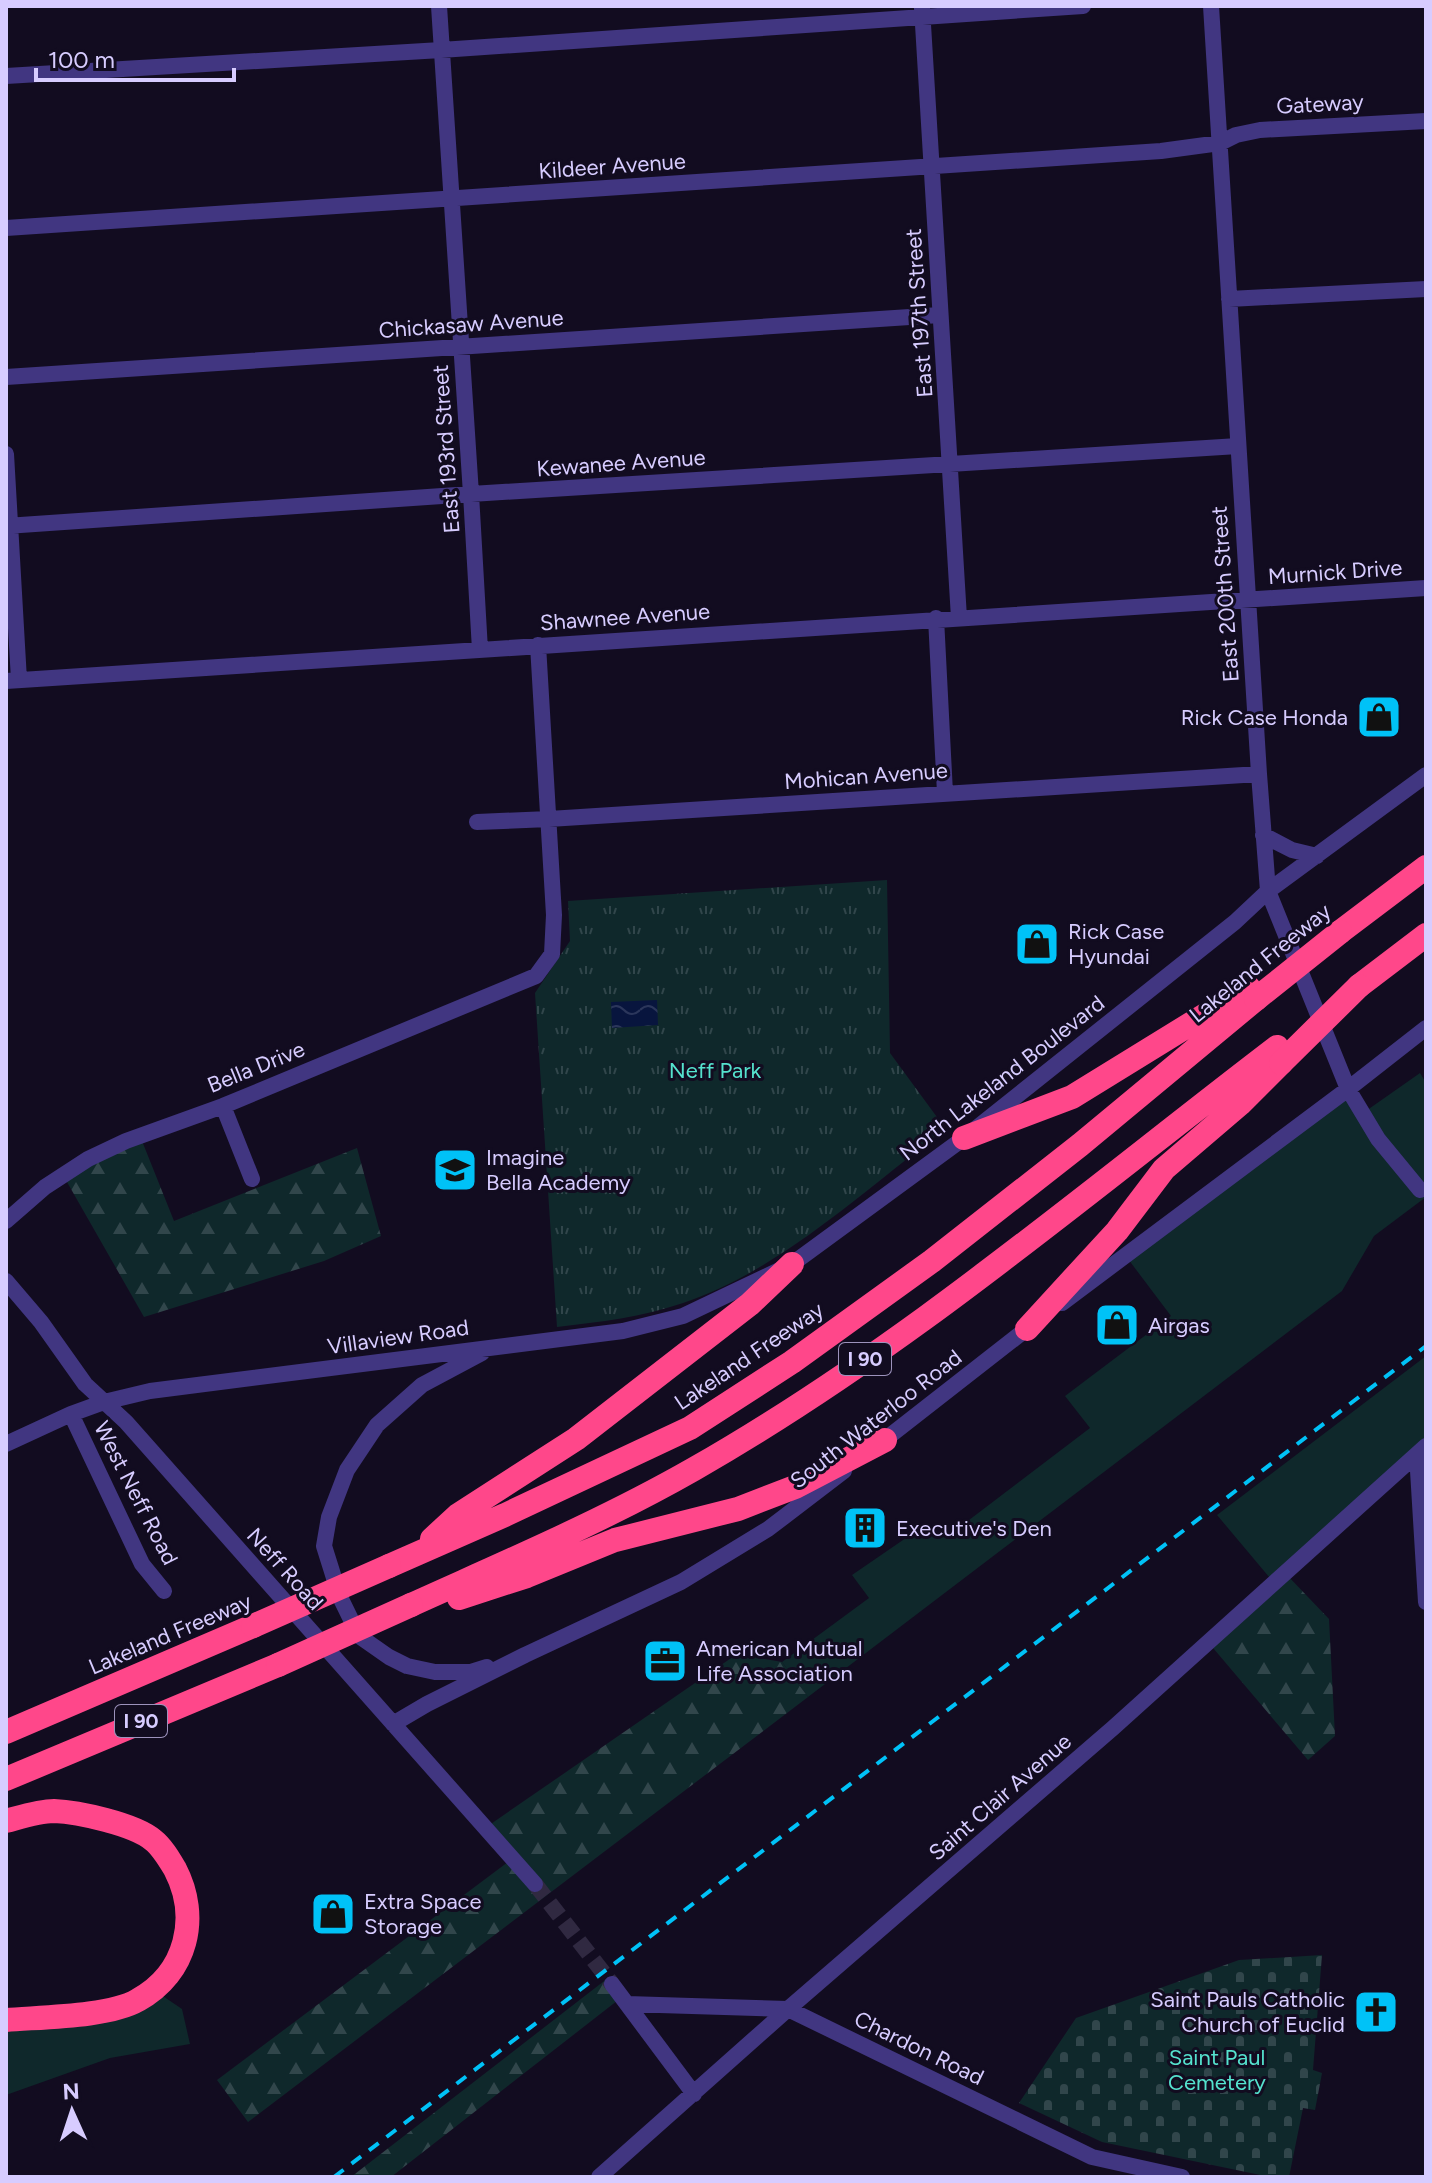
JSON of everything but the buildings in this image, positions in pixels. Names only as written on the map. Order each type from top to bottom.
[{"type":"highway","name":"Lakeland Freeway","points":[[6,1732],[505,1515],[690,1428],[792,1362],[932,1261],[1092,1135],[1254,993],[1426,867]]},
{"type":"highway","name":"I 90","points":[[6,1779],[413,1609],[583,1527],[694,1469],[802,1402],[908,1330],[1072,1207],[1182,1119],[1279,1055],[1359,986],[1426,935]]},
{"type":"highway","points":[[964,1138],[1072,1097],[1254,993]]},
{"type":"highway","points":[[1027,1329],[1117,1231],[1164,1169],[1240,1104],[1279,1055]]},
{"type":"highway","points":[[415,1555],[458,1515],[588,1429],[750,1304],[792,1264]]},
{"type":"highway","points":[[413,1609],[527,1576],[615,1540],[738,1509],[795,1487],[885,1440]]},
{"type":"highway","points":[[6,1821],[52,1811],[98,1818],[152,1839],[169,1859],[182,1883],[189,1909],[185,1941],[177,1960],[154,1990],[136,2002],[111,2010],[6,2020]]},
{"type":"street","name":"East 193rd Street","points":[[439,6],[480,650]]},
{"type":"street","points":[[6,76],[441,50],[922,11],[1083,6]]},
{"type":"street","name":"East 200th Street","points":[[1211,6],[1268,891],[1348,1089],[1378,1139],[1420,1190]]},
{"type":"street","name":"East 197th Street","points":[[922,11],[959,618]]},
{"type":"street","name":"Gateway","points":[[1220,143],[1236,135],[1260,130],[1426,121]]},
{"type":"street","name":"Kildeer Avenue","points":[[6,228],[1161,151],[1220,143]]},
{"type":"street","points":[[1229,299],[1426,289]]},
{"type":"street","name":"Chickasaw Avenue","points":[[6,377],[940,315]]},
{"type":"street","name":"Kewanee Avenue","points":[[8,526],[1238,446]]},
{"type":"street","points":[[6,454],[12,680]]},
{"type":"street","name":"Murnick Drive","points":[[1248,600],[1426,588]]},
{"type":"street","name":"Shawnee Avenue","points":[[12,680],[1248,600]]},
{"type":"street","points":[[936,618],[945,793]]},
{"type":"street","points":[[538,645],[549,819]]},
{"type":"street","name":"Mohican Avenue","points":[[477,822],[1259,774]]},
{"type":"street","name":"North Lakeland Boulevard","points":[[792,1264],[964,1138],[1235,922],[1268,891],[1426,775]]},
{"type":"street","name":"Bella Drive","points":[[6,1221],[45,1187],[88,1159],[126,1141],[223,1106],[536,976],[552,954],[554,915],[549,819]]},
{"type":"street","points":[[1263,835],[1292,850],[1317,856]]},
{"type":"street","name":"South Waterloo Road","points":[[393,1724],[525,1655],[681,1582],[768,1529],[1426,1028]]},
{"type":"street","points":[[223,1106],[252,1179]]},
{"type":"street","name":"Villaview Road","points":[[6,1444],[71,1414],[150,1391],[623,1331],[683,1316],[792,1264]]},
{"type":"street","name":"Neff Road","points":[[6,1281],[41,1322],[85,1384],[136,1434],[535,1884]]},
{"type":"street","points":[[494,1346],[422,1385],[377,1425],[347,1470],[329,1517],[324,1546],[340,1597],[359,1636],[389,1657],[407,1666],[435,1672],[471,1672],[525,1655]]},
{"type":"street","name":"West Neff Road","points":[[71,1414],[142,1564],[164,1591]]},
{"type":"street","points":[[1422,1450],[1426,1602]]},
{"type":"street","name":"Saint Clair Avenue","points":[[599,2177],[1113,1728],[1422,1450]]},
{"type":"street","points":[[612,1984],[694,2094]]},
{"type":"street","name":"Chardon Road","points":[[627,2004],[788,2009],[1092,2157],[1182,2177]]},
{"type":"green space","name":"Neff Park","points":[[887,880],[890,1053],[942,1124],[936,1136],[783,1253],[717,1290],[652,1312],[557,1327],[535,993],[570,941],[568,901]]},
{"type":"green space","points":[[1420,1073],[1426,1083],[1426,1197],[1374,1236],[1342,1291],[808,1697],[782,1662],[869,1598],[852,1575],[919,1529],[948,1536],[1090,1428],[1065,1396],[1171,1316],[1125,1255],[1348,1089],[1363,1113]]},
{"type":"green space","points":[[140,1136],[174,1221],[357,1148],[381,1236],[324,1261],[144,1317],[63,1175]]},
{"type":"green space","points":[[1426,1356],[1426,1446],[1274,1583],[1217,1515]]},
{"type":"green space","points":[[1285,1573],[1329,1619],[1335,1736],[1308,1760],[1208,1642]]},
{"type":"green space","points":[[737,1654],[782,1662],[808,1697],[248,2122],[217,2080],[512,1859],[485,1828]]},
{"type":"green space","name":"Saint Paul Cemetery","points":[[1322,1955],[1313,2070],[1322,2073],[1315,2110],[1303,2108],[1289,2177],[1270,2177],[1102,2142],[1019,2103],[1076,2018],[1239,1960]]},
{"type":"green space","points":[[608,1978],[622,1997],[391,2177],[351,2177]]},
{"type":"green space","points":[[154,1990],[182,2009],[190,2044],[110,2058],[6,2095],[6,2020]]},
{"type":"water","points":[[657,1000],[658,1025],[612,1028],[611,1002]]},
{"type":"tunnel","points":[[535,1884],[612,1984]]},
{"type":"railway","points":[[334,2177],[1426,1346]]},
{"type":"place","name":"Rick Case Honda","points":[[1379,717]]},
{"type":"place","name":"Rick Case Hyundai","points":[[1037,944]]},
{"type":"place","name":"Imagine Bella Academy","points":[[455,1170]]},
{"type":"place","name":"Airgas","points":[[1117,1325]]},
{"type":"place","name":"Executive's Den","points":[[865,1528]]},
{"type":"place","name":"American Mutual Life Association","points":[[665,1661]]},
{"type":"place","name":"Extra Space Storage","points":[[333,1914]]},
{"type":"place","name":"Saint Pauls Catholic Church of Euclid","points":[[1376,2012]]}]
